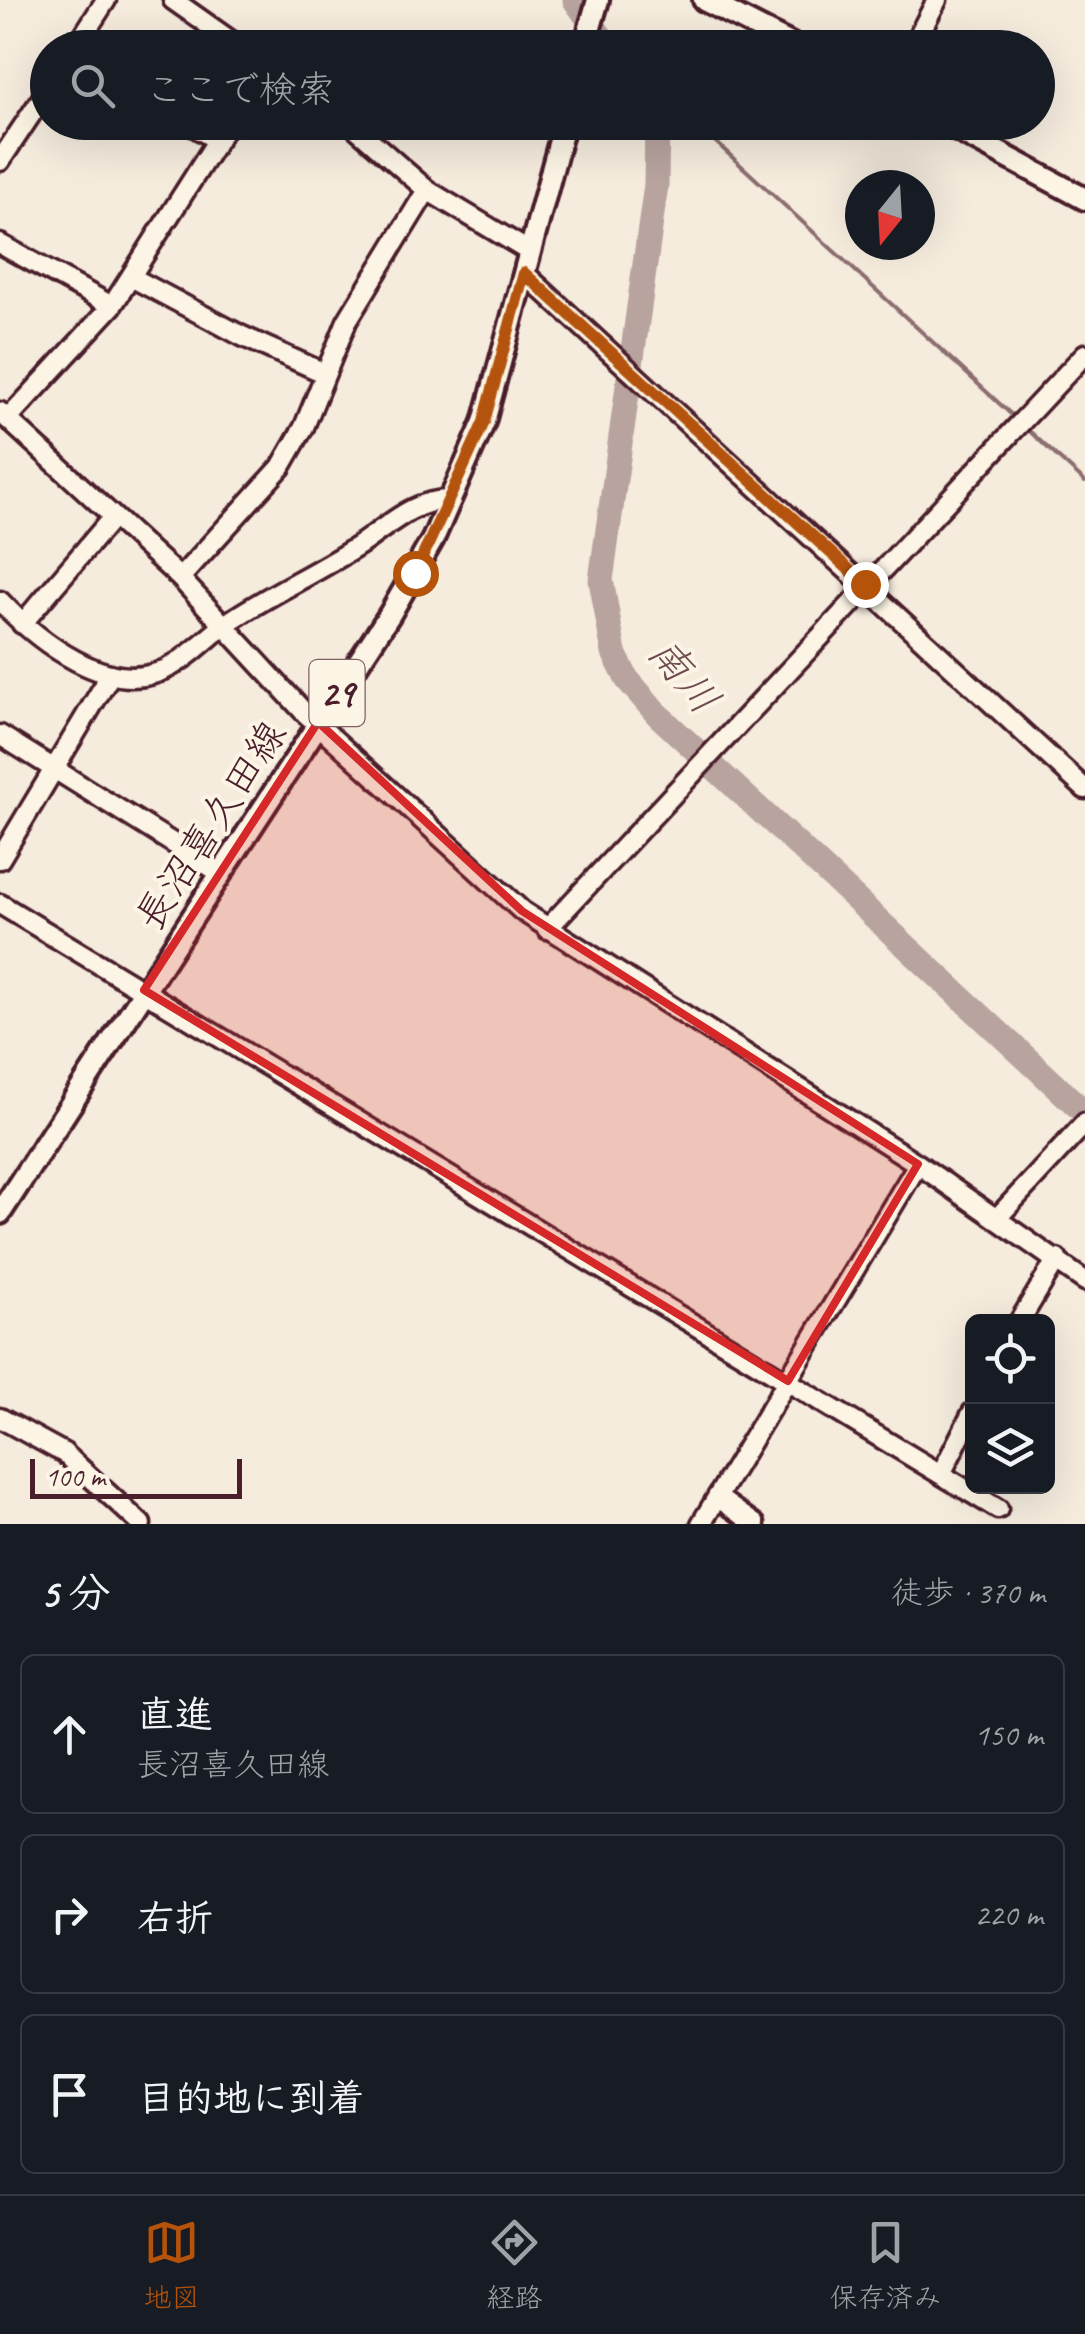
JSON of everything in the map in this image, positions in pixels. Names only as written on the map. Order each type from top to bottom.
[{"type":"main road","points":[[590,30],[598,0]]},
{"type":"main road","points":[[704,0],[763,30]]},
{"type":"main road","name":"長沼喜久田線","points":[[0,1212],[415,573],[452,500],[484,422],[559,140]]},
{"type":"main road","points":[[975,140],[1085,199]]},
{"type":"street","points":[[86,30],[106,0]]},
{"type":"street","points":[[173,0],[216,30]]},
{"type":"street","points":[[921,30],[937,0]]},
{"type":"street","points":[[0,160],[30,115]]},
{"type":"street","points":[[217,140],[112,306],[4,416],[180,578],[318,722],[505,897],[546,929],[918,1164],[1085,1281]]},
{"type":"street","points":[[370,140],[427,190],[527,263],[639,376],[1085,789]]},
{"type":"street","points":[[180,578],[281,467],[304,427],[347,321],[427,190]]},
{"type":"street","points":[[0,244],[112,306]]},
{"type":"street","points":[[133,278],[242,336],[324,372]]},
{"type":"street","points":[[546,929],[865,584],[1085,354]]},
{"type":"street","points":[[0,601],[22,624],[84,664],[111,674],[164,671],[223,626],[424,502],[452,500]]},
{"type":"street","points":[[22,624],[113,518]]},
{"type":"street","points":[[0,860],[111,674]]},
{"type":"street","points":[[0,734],[220,872]]},
{"type":"street","points":[[0,904],[998,1508]]},
{"type":"street","points":[[998,1217],[1084,1124]]},
{"type":"street","points":[[701,1524],[918,1164]]},
{"type":"street","points":[[1025,1314],[1057,1259]]},
{"type":"street","points":[[0,1418],[64,1453],[141,1524]]},
{"type":"street","points":[[941,1474],[965,1427]]},
{"type":"street","points":[[717,1497],[755,1524]]},
{"type":"highlighted area","points":[[318,722],[522,911],[918,1164],[788,1381],[144,990]]},
{"type":"waterway","name":"南川","points":[[575,0],[596,30]]},
{"type":"waterway","name":"南川","points":[[657,140],[656,185],[601,580],[614,653],[627,679],[658,715],[1085,1113]]},
{"type":"waterway","points":[[714,140],[1015,418]]},
{"type":"waterway","points":[[1026,428],[1085,482]]},
{"type":"route","points":[[415,573],[452,500],[484,422],[524,273],[865,584]]}]
